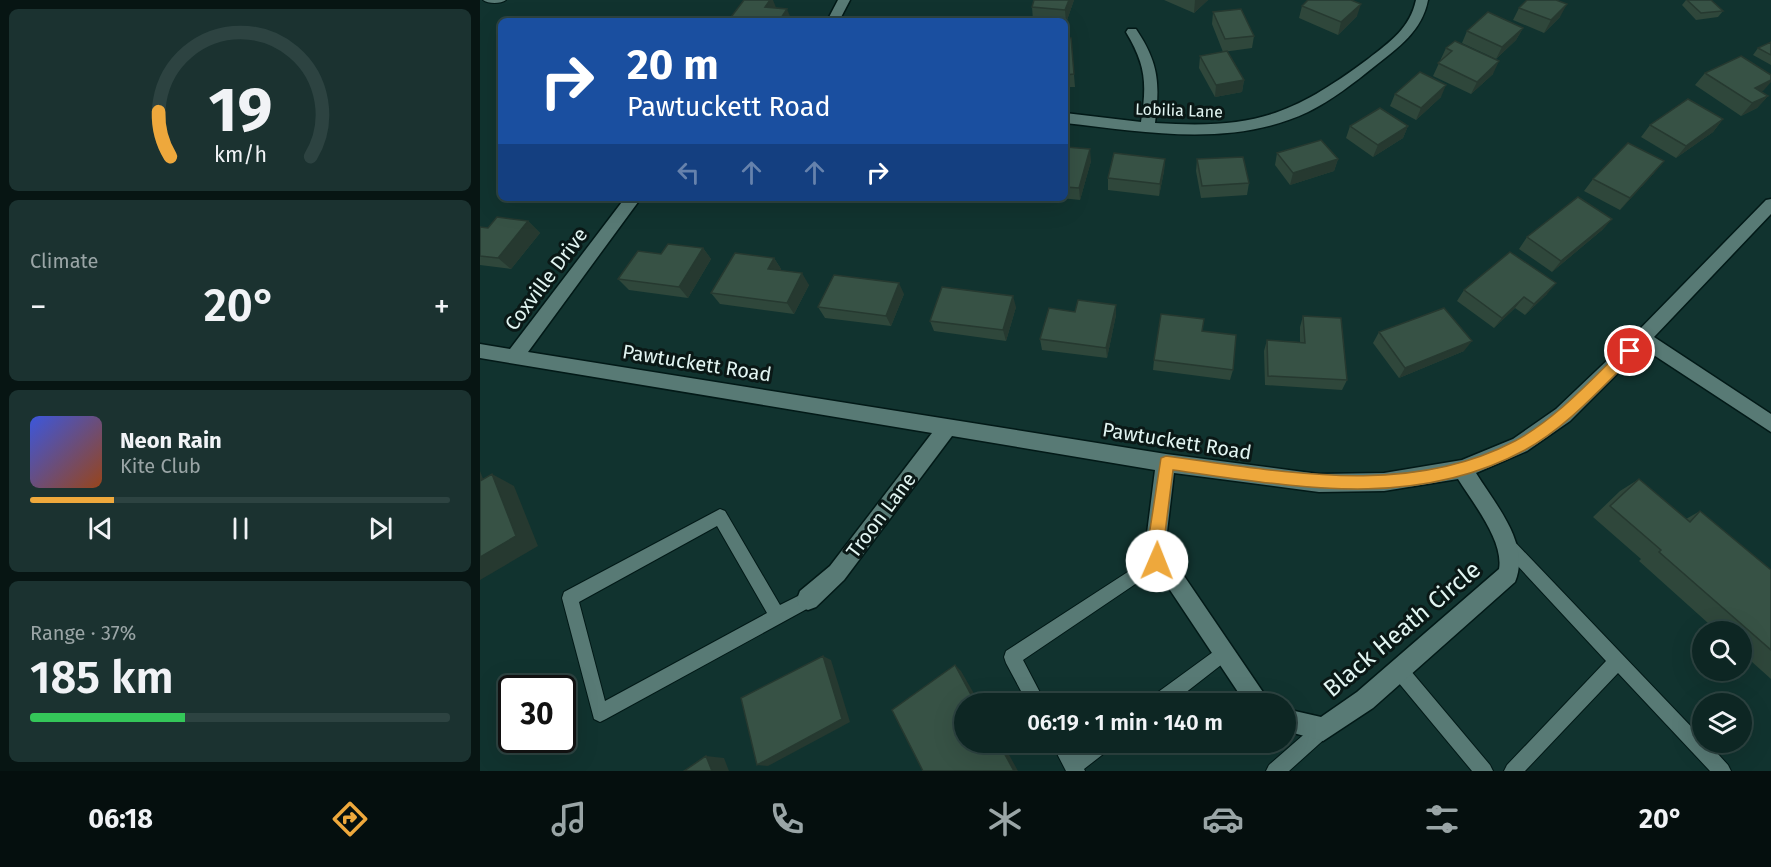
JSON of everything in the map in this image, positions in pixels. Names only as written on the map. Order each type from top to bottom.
[{"type":"street","points":[[835,18],[844,0]]},
{"type":"street","name":"Lobilia Lane","points":[[1068,118],[1147,127],[1218,130],[1245,127],[1298,111],[1338,88],[1403,37],[1416,20],[1421,10],[1422,0]]},
{"type":"street","points":[[1132,32],[1146,54],[1152,72],[1153,91],[1147,127]]},
{"type":"street","name":"Coxville Drive","points":[[515,356],[631,201]]},
{"type":"street","name":"Pawtuckett Road","points":[[480,351],[1166,463],[1318,483],[1384,482],[1463,469],[1520,445],[1563,416],[1771,204]]},
{"type":"street","points":[[1642,338],[1771,424]]},
{"type":"street","name":"Troon Lane","points":[[808,599],[837,573],[948,427]]},
{"type":"street","points":[[1166,463],[1155,549],[1157,561],[1173,577],[1252,693]]},
{"type":"street","name":"Black Heath Circle","points":[[1323,729],[1365,700],[1508,576],[1511,558],[1506,543],[1463,469]]},
{"type":"street","points":[[1296,722],[1323,729]]},
{"type":"lane","points":[[488,0],[501,0]]},
{"type":"lane","points":[[777,615],[720,516],[570,598],[600,713],[808,599]]},
{"type":"lane","points":[[1506,543],[1722,771]]},
{"type":"lane","points":[[1032,693],[1012,657],[1157,561]]},
{"type":"lane","points":[[1170,693],[1224,652]]},
{"type":"lane","points":[[1513,771],[1618,661]]},
{"type":"lane","points":[[1399,670],[1484,771]]},
{"type":"lane","points":[[1275,771],[1323,729]]},
{"type":"lane","points":[[1066,753],[1074,769],[1092,753]]},
{"type":"building","points":[[744,0],[770,0],[765,7],[787,9],[781,18],[730,18]]},
{"type":"building","points":[[1034,0],[1069,0],[1065,10],[1032,7]]},
{"type":"building","points":[[1308,0],[1351,0],[1361,4],[1341,22],[1302,6]]},
{"type":"building","points":[[1527,0],[1556,0],[1567,4],[1551,20],[1519,8]]},
{"type":"building","points":[[1687,0],[1711,0],[1723,11],[1701,13]]},
{"type":"building","points":[[1241,9],[1254,36],[1225,39],[1213,12]]},
{"type":"building","points":[[1488,12],[1523,28],[1502,47],[1467,31]]},
{"type":"building","points":[[1068,38],[1071,38],[1074,74],[1068,75]]},
{"type":"building","points":[[1455,41],[1499,61],[1477,82],[1438,63],[1452,51],[1446,48]]},
{"type":"building","points":[[1771,42],[1771,55],[1758,48]]},
{"type":"building","points":[[1227,51],[1244,80],[1216,85],[1200,56]]},
{"type":"building","points":[[1741,56],[1771,75],[1771,80],[1755,88],[1768,96],[1752,103],[1705,73]]},
{"type":"building","points":[[1420,72],[1446,85],[1421,108],[1395,94]]},
{"type":"building","points":[[1688,99],[1723,119],[1686,146],[1650,125]]},
{"type":"building","points":[[1380,108],[1408,126],[1378,145],[1350,126]]},
{"type":"building","points":[[1321,140],[1338,159],[1293,173],[1277,153]]},
{"type":"building","points":[[1628,143],[1664,161],[1630,198],[1593,179]]},
{"type":"building","points":[[1068,147],[1090,149],[1079,188],[1068,187]]},
{"type":"building","points":[[1114,153],[1165,159],[1160,184],[1108,178]]},
{"type":"building","points":[[1243,157],[1249,183],[1202,186],[1197,159]]},
{"type":"building","points":[[1578,197],[1612,219],[1561,261],[1527,237]]},
{"type":"building","points":[[497,217],[528,221],[498,258],[480,256],[480,227],[488,228]]},
{"type":"building","points":[[668,244],[703,248],[679,287],[618,279],[638,251],[661,254]]},
{"type":"building","points":[[1510,252],[1556,283],[1534,304],[1524,297],[1502,318],[1464,290]]},
{"type":"building","points":[[735,253],[774,258],[768,269],[802,273],[787,303],[711,293]]},
{"type":"building","points":[[834,275],[899,283],[886,316],[818,307]]},
{"type":"building","points":[[942,287],[1013,296],[1003,330],[930,321]]},
{"type":"building","points":[[1078,300],[1116,305],[1106,348],[1040,339],[1049,308],[1075,312]]},
{"type":"building","points":[[1444,308],[1472,341],[1405,368],[1379,332]]},
{"type":"building","points":[[1161,314],[1204,319],[1202,331],[1236,335],[1233,370],[1154,360]]},
{"type":"building","points":[[1303,316],[1341,318],[1347,380],[1268,376],[1267,340],[1305,343]]},
{"type":"building","points":[[492,474],[516,536],[480,557],[480,481]]},
{"type":"building","points":[[1639,479],[1690,522],[1700,511],[1771,570],[1771,650],[1752,633],[1752,621],[1738,621],[1610,506]]},
{"type":"building","points":[[823,656],[842,719],[757,765],[741,698]]},
{"type":"building","points":[[955,665],[970,693],[954,693],[954,753],[1004,753],[1014,771],[923,771],[892,710]]},
{"type":"building","points":[[706,756],[712,771],[684,771]]},
{"type":"route","points":[[1157,561],[1155,549],[1166,463],[1318,483],[1384,482],[1463,469],[1520,445],[1563,416],[1630,351]]}]
